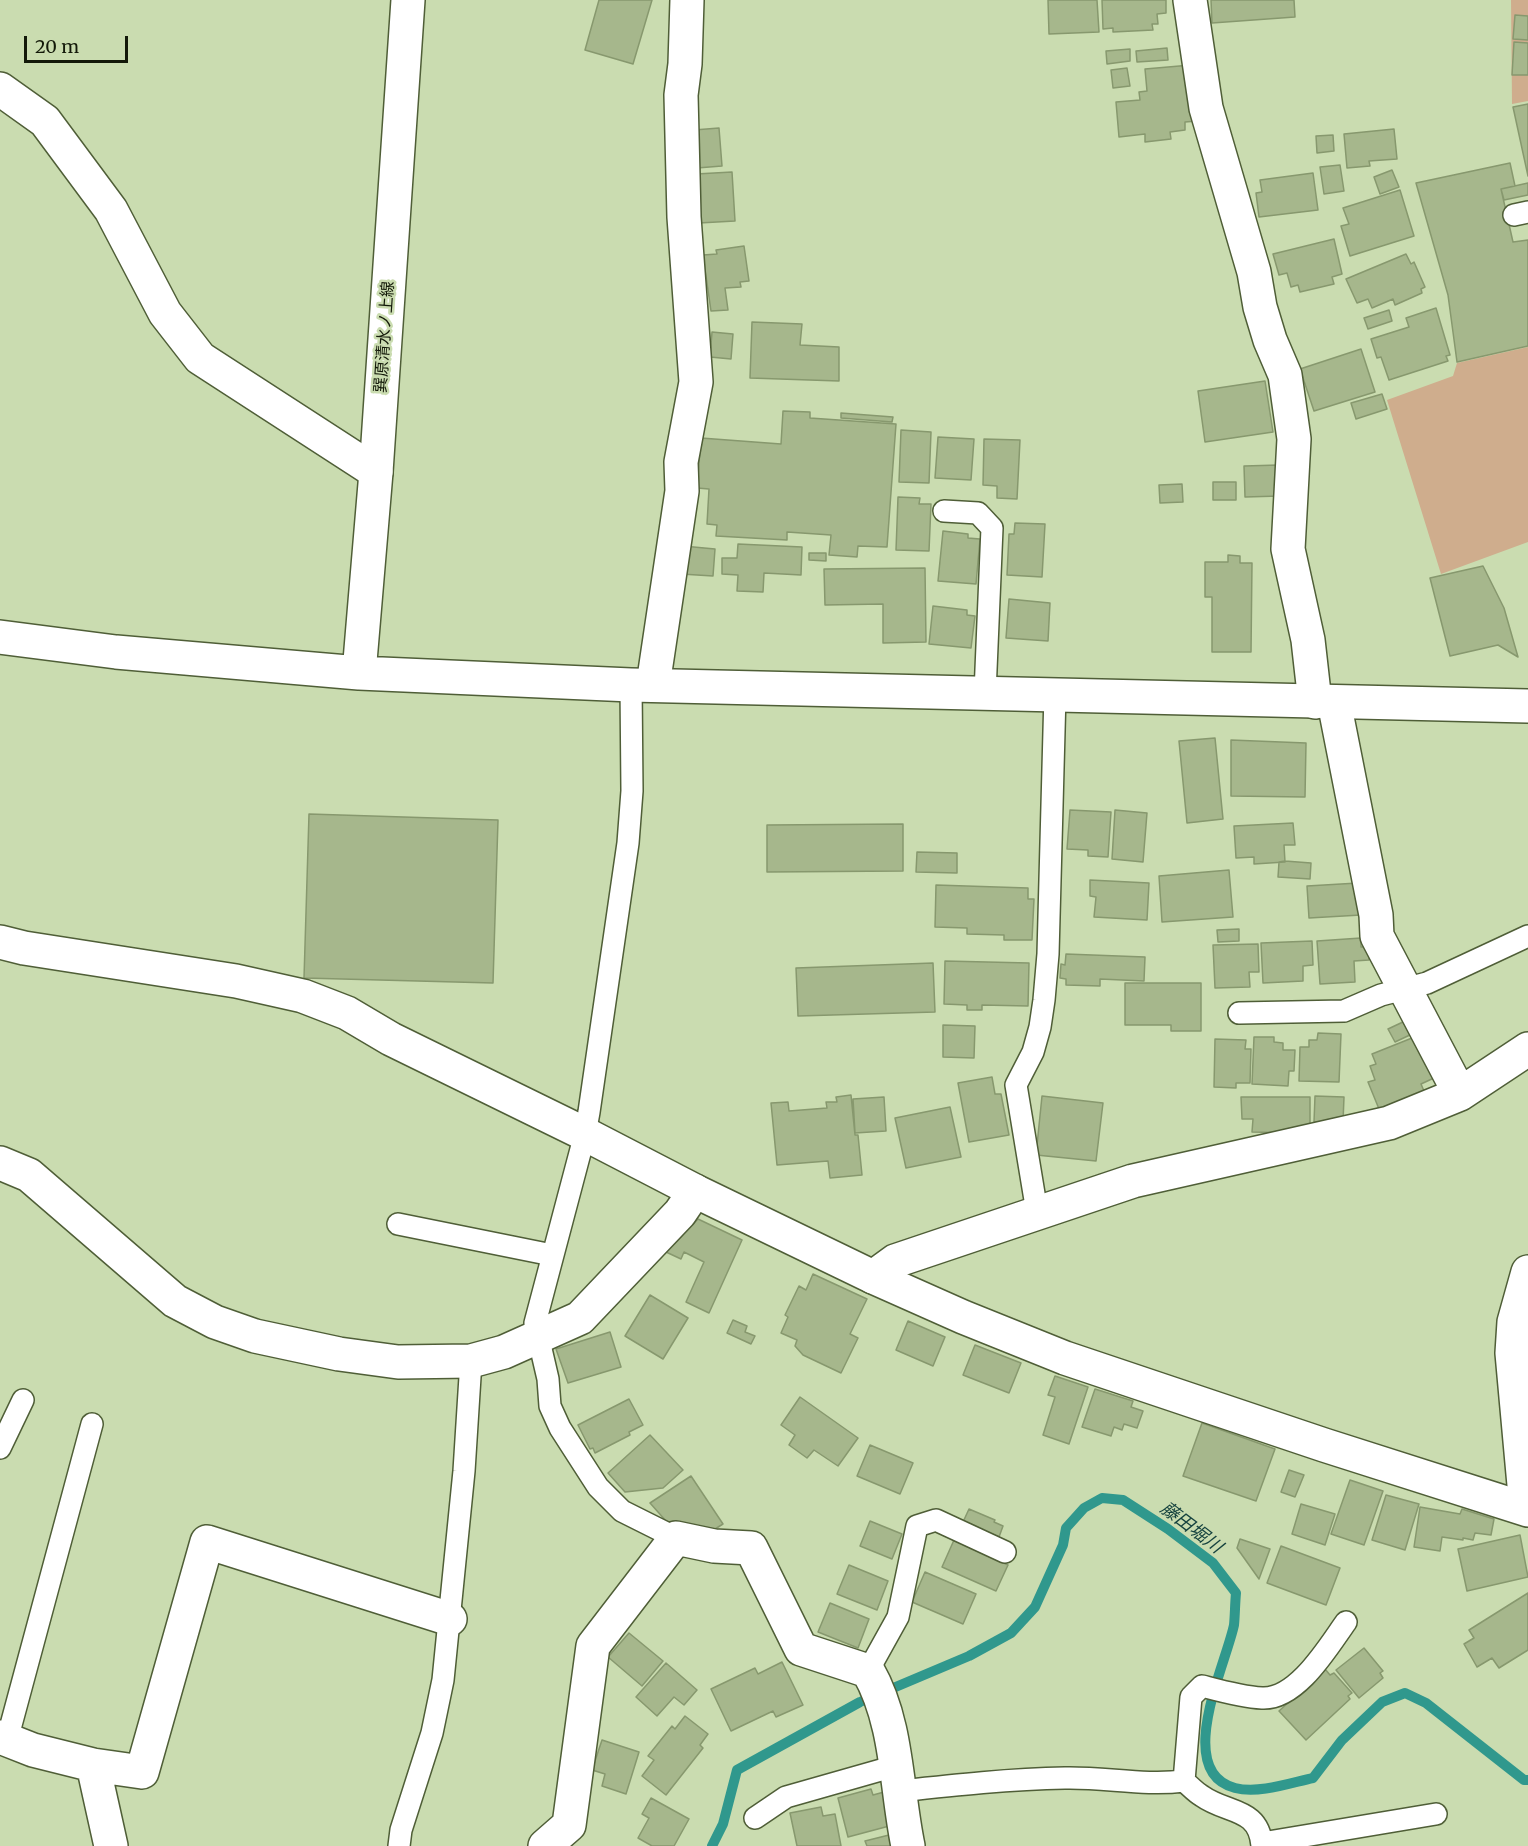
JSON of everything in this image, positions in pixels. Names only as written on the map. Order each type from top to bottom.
[{"type":"street","name":"巽原清水ノ上線","points":[[359,673],[376,472],[408,0]]},
{"type":"street","points":[[642,685],[682,491],[681,462],[696,382],[684,218],[682,140],[681,95],[685,64],[687,0]]},
{"type":"street","points":[[1190,0],[1206,108],[1254,272],[1260,307],[1270,340],[1285,375],[1294,439],[1288,549],[1308,640],[1376,915],[1377,936],[1460,1094]]},
{"type":"street","points":[[0,89],[45,121],[58,138],[111,210],[165,313],[200,358],[376,472]]},
{"type":"street","points":[[0,637],[116,652],[359,673],[642,685],[1528,706]]},
{"type":"street","points":[[0,942],[24,948],[236,981],[303,996],[347,1012],[392,1039],[695,1191],[873,1277],[963,1317],[1065,1358],[1324,1445],[1528,1510]]},
{"type":"street","points":[[873,1277],[895,1261],[1133,1181],[1389,1123],[1460,1094],[1528,1049]]},
{"type":"street","points":[[0,1163],[29,1175],[175,1301],[215,1322],[255,1336],[339,1354],[398,1362],[471,1360],[504,1352],[580,1318],[680,1213],[695,1191]]},
{"type":"street","points":[[1528,1272],[1514,1322],[1512,1353],[1524,1485],[1528,1491]]},
{"type":"street","points":[[545,1846],[569,1825],[593,1646],[676,1538],[714,1546],[751,1548],[801,1649],[871,1676],[888,1724],[908,1846]]},
{"type":"street","points":[[4,1738],[33,1750],[93,1764],[142,1772],[207,1542],[450,1619]]},
{"type":"street","points":[[93,1764],[111,1846]]},
{"type":"lane","points":[[944,511],[978,513],[992,528],[985,693]]},
{"type":"lane","points":[[642,685],[628,843],[585,1134],[535,1323],[548,1379],[550,1406],[560,1428],[598,1487],[622,1511],[676,1538]]},
{"type":"lane","points":[[1037,1212],[1016,1085],[1033,1052],[1044,1000],[1048,954],[1055,694]]},
{"type":"lane","points":[[1239,1014],[1344,1011],[1381,995],[1404,991],[1427,983],[1528,936]]},
{"type":"lane","points":[[398,1224],[552,1255]]},
{"type":"lane","points":[[399,1846],[401,1830],[432,1733],[443,1680],[471,1360]]},
{"type":"lane","points":[[0,1448],[24,1400]]},
{"type":"lane","points":[[4,1738],[92,1424]]},
{"type":"lane","points":[[871,1676],[898,1617],[917,1526],[936,1520],[1005,1552]]},
{"type":"lane","points":[[1184,1781],[1191,1696],[1202,1686],[1263,1699],[1280,1696],[1319,1660],[1346,1622]]},
{"type":"lane","points":[[755,1818],[786,1797],[898,1779],[980,1782],[1068,1778],[1163,1783],[1184,1781],[1203,1797],[1248,1816],[1260,1829],[1262,1845],[1436,1814]]},
{"type":"shaded area","points":[[1511,0],[1528,0],[1528,101],[1512,104]]},
{"type":"shaded area","points":[[1528,347],[1528,542],[1441,574],[1387,400],[1453,376],[1457,363]]},
{"type":"building","points":[[599,0],[652,0],[633,64],[585,50]]},
{"type":"building","points":[[1048,0],[1097,0],[1099,32],[1049,34]]},
{"type":"building","points":[[1102,0],[1166,0],[1166,13],[1157,14],[1158,24],[1152,24],[1153,30],[1113,32],[1113,28],[1103,29]]},
{"type":"building","points":[[1211,0],[1294,0],[1295,17],[1212,23]]},
{"type":"building","points":[[1515,15],[1528,16],[1528,40],[1513,39]]},
{"type":"building","points":[[1514,42],[1528,43],[1528,75],[1512,75]]},
{"type":"building","points":[[1167,48],[1168,60],[1137,62],[1136,51]]},
{"type":"building","points":[[1130,49],[1130,61],[1107,64],[1106,51]]},
{"type":"building","points":[[1191,65],[1197,121],[1185,122],[1185,130],[1170,132],[1171,139],[1145,142],[1145,134],[1119,137],[1116,102],[1140,100],[1139,92],[1147,91],[1145,69]]},
{"type":"building","points":[[1127,68],[1130,86],[1113,88],[1111,70]]},
{"type":"building","points":[[1528,104],[1528,176],[1513,107]]},
{"type":"building","points":[[719,128],[722,166],[697,168],[694,130]]},
{"type":"building","points":[[1394,129],[1397,159],[1369,161],[1370,166],[1347,168],[1344,134]]},
{"type":"building","points":[[1333,135],[1334,151],[1317,153],[1316,136]]},
{"type":"building","points":[[1510,163],[1515,186],[1501,189],[1513,242],[1528,240],[1528,346],[1457,362],[1448,295],[1416,183]]},
{"type":"building","points":[[1340,165],[1344,191],[1324,194],[1320,167]]},
{"type":"building","points":[[1392,170],[1399,187],[1380,194],[1374,177]]},
{"type":"building","points":[[732,172],[735,221],[699,223],[696,174]]},
{"type":"building","points":[[1313,173],[1318,210],[1259,217],[1256,193],[1262,192],[1260,180]]},
{"type":"building","points":[[1528,183],[1528,195],[1504,200],[1501,189]]},
{"type":"building","points":[[1400,190],[1414,236],[1350,256],[1341,226],[1349,224],[1343,208]]},
{"type":"building","points":[[1334,239],[1342,274],[1332,277],[1334,284],[1300,292],[1298,285],[1291,287],[1287,273],[1279,275],[1273,254]]},
{"type":"building","points":[[744,246],[749,281],[740,282],[741,287],[725,288],[728,310],[711,311],[703,255],[717,254],[716,250]]},
{"type":"building","points":[[1406,254],[1411,264],[1414,262],[1425,287],[1421,289],[1422,293],[1395,305],[1393,299],[1372,308],[1368,299],[1357,303],[1346,279]]},
{"type":"building","points":[[1436,308],[1450,355],[1446,356],[1448,361],[1389,380],[1381,357],[1377,358],[1371,339],[1409,327],[1406,318]]},
{"type":"building","points":[[1389,310],[1392,321],[1368,329],[1364,318]]},
{"type":"building","points":[[752,322],[802,324],[800,345],[839,347],[839,381],[750,378]]},
{"type":"building","points":[[712,332],[733,334],[731,359],[710,357]]},
{"type":"building","points":[[1361,349],[1375,392],[1314,411],[1300,369]]},
{"type":"building","points":[[1265,381],[1273,432],[1205,442],[1198,391]]},
{"type":"building","points":[[1382,394],[1387,409],[1356,419],[1351,403]]},
{"type":"building","points":[[783,411],[810,412],[810,418],[896,424],[887,547],[858,546],[857,557],[829,555],[831,535],[787,532],[787,540],[716,536],[717,525],[707,524],[709,489],[697,488],[701,438],[781,444]]},
{"type":"building","points":[[841,413],[893,417],[892,422],[841,418]]},
{"type":"building","points":[[901,430],[931,432],[929,483],[899,482]]},
{"type":"building","points":[[938,437],[974,439],[971,480],[935,478]]},
{"type":"building","points":[[984,439],[1020,440],[1017,499],[997,498],[997,486],[983,485]]},
{"type":"building","points":[[1279,465],[1280,496],[1245,497],[1244,466]]},
{"type":"building","points":[[1213,482],[1236,482],[1236,500],[1213,500]]},
{"type":"building","points":[[1182,484],[1183,502],[1160,503],[1159,485]]},
{"type":"building","points":[[898,497],[920,498],[919,504],[931,504],[929,551],[896,550]]},
{"type":"building","points":[[1015,523],[1045,524],[1042,577],[1007,575],[1009,534],[1014,534]]},
{"type":"building","points":[[943,531],[968,534],[968,538],[980,539],[976,584],[938,581]]},
{"type":"building","points":[[738,544],[802,547],[801,575],[764,573],[763,592],[737,591],[738,575],[722,574],[722,558],[737,558]]},
{"type":"building","points":[[683,546],[715,549],[713,576],[681,574]]},
{"type":"building","points":[[809,553],[826,553],[826,561],[809,560]]},
{"type":"building","points":[[1228,555],[1240,556],[1240,563],[1252,563],[1251,652],[1212,652],[1212,597],[1205,597],[1205,562],[1228,562]]},
{"type":"building","points":[[1483,566],[1504,608],[1518,657],[1498,645],[1450,656],[1430,578]]},
{"type":"building","points":[[925,568],[926,642],[883,643],[883,604],[825,605],[824,569]]},
{"type":"building","points":[[1009,599],[1050,603],[1048,641],[1006,638]]},
{"type":"building","points":[[933,606],[967,610],[967,615],[975,616],[971,648],[929,644]]},
{"type":"building","points":[[1215,738],[1223,819],[1187,823],[1179,741]]},
{"type":"building","points":[[1231,740],[1306,743],[1305,797],[1231,796]]},
{"type":"building","points":[[1070,810],[1111,812],[1108,857],[1088,856],[1088,850],[1067,849]]},
{"type":"building","points":[[1115,810],[1147,813],[1143,862],[1112,859]]},
{"type":"building","points":[[309,814],[498,820],[493,983],[304,978]]},
{"type":"building","points":[[1293,823],[1295,845],[1284,845],[1285,862],[1254,864],[1254,857],[1236,858],[1234,826]]},
{"type":"building","points":[[903,824],[903,871],[767,872],[767,825]]},
{"type":"building","points":[[917,852],[957,853],[957,873],[916,872]]},
{"type":"building","points":[[1279,862],[1311,863],[1310,879],[1278,877]]},
{"type":"building","points":[[1229,870],[1233,917],[1162,922],[1159,876]]},
{"type":"building","points":[[1090,880],[1149,883],[1147,920],[1094,917],[1096,897],[1090,896]]},
{"type":"building","points":[[1358,883],[1361,915],[1309,918],[1307,886]]},
{"type":"building","points":[[936,885],[1028,888],[1028,899],[1034,899],[1032,940],[1004,940],[1004,935],[967,934],[967,928],[935,927]]},
{"type":"building","points":[[1239,929],[1239,941],[1218,942],[1217,930]]},
{"type":"building","points":[[1361,938],[1361,947],[1368,947],[1369,960],[1354,961],[1355,982],[1320,984],[1317,941]]},
{"type":"building","points":[[1312,941],[1313,965],[1303,966],[1303,981],[1263,983],[1261,943]]},
{"type":"building","points":[[1258,944],[1259,972],[1249,972],[1250,987],[1215,988],[1213,945]]},
{"type":"building","points":[[1066,954],[1145,957],[1144,981],[1100,979],[1100,986],[1066,985],[1066,979],[1060,978],[1061,964],[1065,965]]},
{"type":"building","points":[[945,961],[1029,963],[1028,1006],[982,1005],[982,1010],[967,1010],[967,1005],[944,1004]]},
{"type":"building","points":[[933,963],[935,1012],[798,1016],[796,968]]},
{"type":"building","points":[[1125,983],[1201,983],[1201,1031],[1171,1031],[1171,1025],[1125,1025]]},
{"type":"building","points":[[1405,1021],[1412,1034],[1395,1042],[1388,1029]]},
{"type":"building","points":[[943,1025],[975,1026],[974,1058],[943,1057]]},
{"type":"building","points":[[1318,1033],[1341,1034],[1339,1082],[1299,1081],[1300,1047],[1309,1047],[1309,1040],[1317,1040]]},
{"type":"building","points":[[1417,1036],[1434,1078],[1421,1084],[1424,1091],[1379,1109],[1368,1082],[1375,1080],[1370,1066],[1376,1064],[1372,1054]]},
{"type":"building","points":[[1254,1037],[1274,1037],[1274,1042],[1283,1043],[1283,1050],[1295,1050],[1294,1071],[1289,1071],[1288,1086],[1252,1084]]},
{"type":"building","points":[[1215,1039],[1246,1040],[1245,1049],[1251,1049],[1250,1083],[1236,1083],[1236,1088],[1214,1087]]},
{"type":"building","points":[[992,1077],[995,1094],[1001,1094],[1009,1135],[969,1142],[958,1083]]},
{"type":"building","points":[[851,1095],[862,1175],[830,1178],[828,1161],[777,1165],[771,1103],[788,1102],[789,1111],[827,1108],[826,1102],[837,1102],[836,1097]]},
{"type":"building","points":[[1042,1096],[1103,1103],[1096,1161],[1036,1155]]},
{"type":"building","points":[[1315,1096],[1344,1097],[1343,1122],[1314,1122]]},
{"type":"building","points":[[884,1097],[886,1131],[855,1133],[853,1099]]},
{"type":"building","points":[[1241,1097],[1310,1097],[1310,1127],[1297,1127],[1296,1133],[1252,1132],[1253,1119],[1242,1119]]},
{"type":"building","points":[[950,1107],[961,1157],[906,1168],[895,1118]]},
{"type":"building","points":[[698,1219],[742,1240],[709,1313],[686,1302],[704,1262],[684,1252],[681,1259],[666,1252]]},
{"type":"building","points":[[813,1274],[867,1299],[850,1334],[858,1338],[841,1373],[803,1355],[795,1346],[797,1340],[781,1333],[788,1317],[785,1315],[799,1286],[806,1290]]},
{"type":"building","points":[[650,1295],[688,1318],[663,1359],[625,1336]]},
{"type":"building","points":[[733,1320],[747,1326],[745,1332],[755,1336],[751,1344],[727,1333]]},
{"type":"building","points":[[908,1321],[945,1337],[933,1366],[896,1350]]},
{"type":"building","points":[[610,1332],[621,1367],[568,1383],[556,1349]]},
{"type":"building","points":[[975,1345],[1021,1363],[1009,1393],[963,1375]]},
{"type":"building","points":[[1055,1376],[1088,1387],[1069,1444],[1043,1435],[1055,1397],[1048,1395]]},
{"type":"building","points":[[1095,1389],[1133,1401],[1131,1407],[1143,1411],[1137,1428],[1124,1424],[1122,1430],[1114,1427],[1111,1436],[1082,1427]]},
{"type":"building","points":[[800,1397],[858,1438],[838,1466],[814,1450],[807,1458],[789,1445],[795,1435],[781,1425]]},
{"type":"building","points":[[629,1399],[643,1425],[629,1432],[630,1435],[595,1453],[593,1448],[590,1449],[578,1425]]},
{"type":"building","points":[[1202,1423],[1275,1449],[1256,1501],[1183,1476]]},
{"type":"building","points":[[650,1435],[683,1470],[663,1488],[625,1492],[608,1473]]},
{"type":"building","points":[[870,1445],[913,1463],[900,1494],[857,1476]]},
{"type":"building","points":[[1289,1470],[1304,1475],[1295,1497],[1281,1492]]},
{"type":"building","points":[[691,1476],[723,1524],[707,1534],[666,1521],[650,1503]]},
{"type":"building","points":[[1350,1480],[1383,1491],[1364,1545],[1331,1534]]},
{"type":"building","points":[[1386,1495],[1419,1504],[1405,1550],[1372,1540]]},
{"type":"building","points":[[1301,1504],[1335,1514],[1325,1545],[1292,1534]]},
{"type":"building","points":[[1420,1507],[1460,1514],[1462,1509],[1494,1519],[1491,1535],[1475,1533],[1473,1540],[1442,1537],[1440,1551],[1414,1547]]},
{"type":"building","points":[[969,1509],[1003,1526],[999,1537],[963,1522]]},
{"type":"building","points":[[870,1521],[902,1534],[892,1559],[860,1546]]},
{"type":"building","points":[[1520,1535],[1528,1577],[1467,1591],[1458,1549]]},
{"type":"building","points":[[1240,1539],[1270,1549],[1259,1579],[1237,1548]]},
{"type":"building","points":[[954,1540],[1008,1565],[996,1591],[942,1567]]},
{"type":"building","points":[[1281,1546],[1340,1568],[1326,1605],[1267,1583]]},
{"type":"building","points":[[849,1565],[888,1581],[877,1610],[837,1594]]},
{"type":"building","points":[[925,1572],[976,1594],[963,1624],[912,1602]]},
{"type":"building","points":[[1528,1593],[1528,1650],[1499,1668],[1492,1658],[1477,1667],[1464,1644],[1474,1638],[1469,1630]]},
{"type":"building","points":[[830,1603],[869,1619],[858,1648],[818,1632]]},
{"type":"building","points":[[629,1633],[663,1661],[642,1686],[608,1657]]},
{"type":"building","points":[[1364,1648],[1383,1671],[1380,1673],[1383,1678],[1359,1698],[1336,1670]]},
{"type":"building","points":[[782,1662],[803,1705],[776,1717],[773,1711],[731,1731],[711,1689],[755,1668],[758,1674]]},
{"type":"building","points":[[666,1663],[697,1690],[684,1705],[674,1697],[657,1716],[636,1697]]},
{"type":"building","points":[[1325,1669],[1330,1675],[1334,1673],[1352,1693],[1348,1696],[1350,1699],[1306,1740],[1279,1711]]},
{"type":"building","points":[[685,1716],[708,1734],[700,1745],[703,1748],[666,1795],[642,1776],[654,1760],[648,1756],[672,1726],[675,1729]]},
{"type":"building","points":[[602,1740],[639,1752],[626,1794],[602,1786],[605,1774],[592,1770]]},
{"type":"building","points":[[871,1789],[873,1795],[884,1792],[893,1825],[848,1837],[838,1798]]},
{"type":"building","points":[[651,1798],[689,1819],[674,1846],[652,1846],[638,1838],[649,1818],[642,1814]]},
{"type":"building","points":[[821,1807],[823,1816],[835,1814],[841,1846],[797,1846],[790,1813]]},
{"type":"building","points":[[889,1835],[891,1846],[867,1846],[865,1841]]},
{"type":"waterway","name":"藤田堀川","points":[[712,1846],[723,1824],[737,1770],[860,1702],[969,1656],[1011,1633],[1035,1607],[1063,1545],[1066,1528],[1084,1508],[1102,1498],[1123,1500],[1168,1529],[1213,1563],[1236,1593],[1234,1625],[1214,1689],[1205,1740],[1208,1761],[1217,1778],[1235,1788],[1254,1790],[1313,1778],[1342,1740],[1382,1702],[1405,1693],[1426,1703],[1524,1780],[1528,1780]]}]
